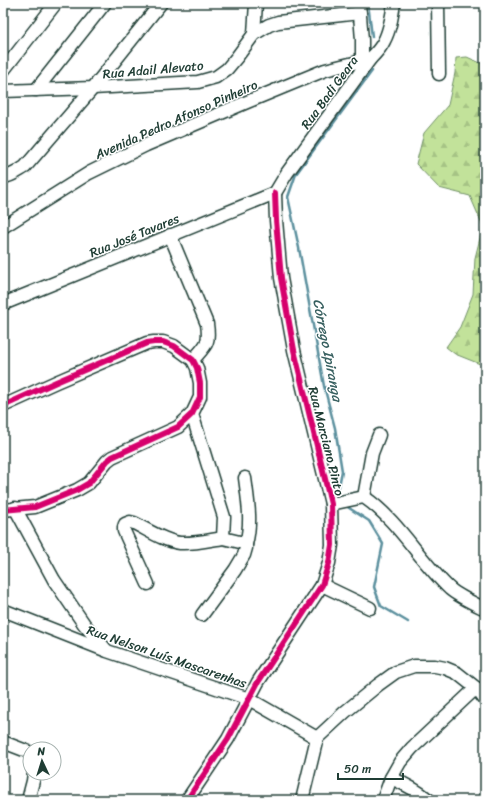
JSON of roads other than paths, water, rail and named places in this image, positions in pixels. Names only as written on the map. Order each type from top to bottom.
[{"type":"street","points":[[3,71],[56,3]]},
{"type":"street","points":[[36,90],[105,3]]},
{"type":"street","points":[[3,177],[14,174],[25,167],[93,88],[161,3]]},
{"type":"street","points":[[254,34],[256,3]]},
{"type":"street","name":"Rua Badi Geara","points":[[275,193],[287,173],[366,60],[380,48],[385,40],[394,3]]},
{"type":"street","points":[[438,3],[439,74]]},
{"type":"street","points":[[254,34],[269,25],[278,22],[360,8],[362,40],[366,60]]},
{"type":"street","name":"Rua Adail Alevato","points":[[3,91],[198,82],[216,77],[227,69],[238,57],[254,34]]},
{"type":"street","name":"Avenida Pedro Afonso Pinheiro","points":[[3,227],[89,173],[146,145],[325,70],[366,60]]},
{"type":"street","name":"Rua José Tavares","points":[[3,304],[275,193]]},
{"type":"street","name":"Rua Marciano Pinto","points":[[187,800],[228,739],[258,682],[322,585],[329,563],[332,545],[333,503],[294,350],[281,278],[275,193]]},
{"type":"street","points":[[170,235],[207,324],[209,336],[208,342],[194,360]]},
{"type":"street","points":[[3,406],[147,343],[163,342],[174,346],[194,360],[200,383],[200,397],[192,414],[178,427],[112,457],[89,482],[77,490],[35,506],[9,509],[84,624],[106,651]]},
{"type":"street","points":[[192,414],[224,517],[224,538]]},
{"type":"street","points":[[364,496],[372,453],[379,434]]},
{"type":"street","points":[[202,615],[235,570],[244,555],[250,518],[245,478]]},
{"type":"street","points":[[333,503],[364,496]]},
{"type":"street","points":[[364,496],[389,518],[434,573],[452,590],[485,609]]},
{"type":"street","points":[[148,584],[124,531],[125,524],[130,522],[134,523],[164,538],[180,543],[200,542],[224,538],[246,544]]},
{"type":"street","points":[[322,585],[370,608]]},
{"type":"street","name":"Rua Nelson Luís Mascarenhas","points":[[3,610],[106,651],[249,699],[317,738]]},
{"type":"street","points":[[302,800],[317,738],[345,712],[396,672],[414,666],[435,666],[445,668],[456,673],[476,688],[485,700]]},
{"type":"street","points":[[384,800],[391,778],[400,762],[412,748],[476,688]]},
{"type":"street","points":[[3,742],[22,749]]},
{"type":"street","points":[[391,778],[411,787],[429,800]]},
{"type":"street","points":[[28,800],[33,781]]},
{"type":"waterway","name":"Córrego Ipiranga","points":[[368,3],[372,37]]},
{"type":"waterway","name":"Córrego Ipiranga","points":[[339,498],[337,496],[342,471],[335,428],[324,386],[299,248],[288,197],[296,174],[372,71]]},
{"type":"waterway","name":"Córrego Ipiranga","points":[[346,506],[369,521],[383,544],[374,587],[381,606],[408,622]]}]
